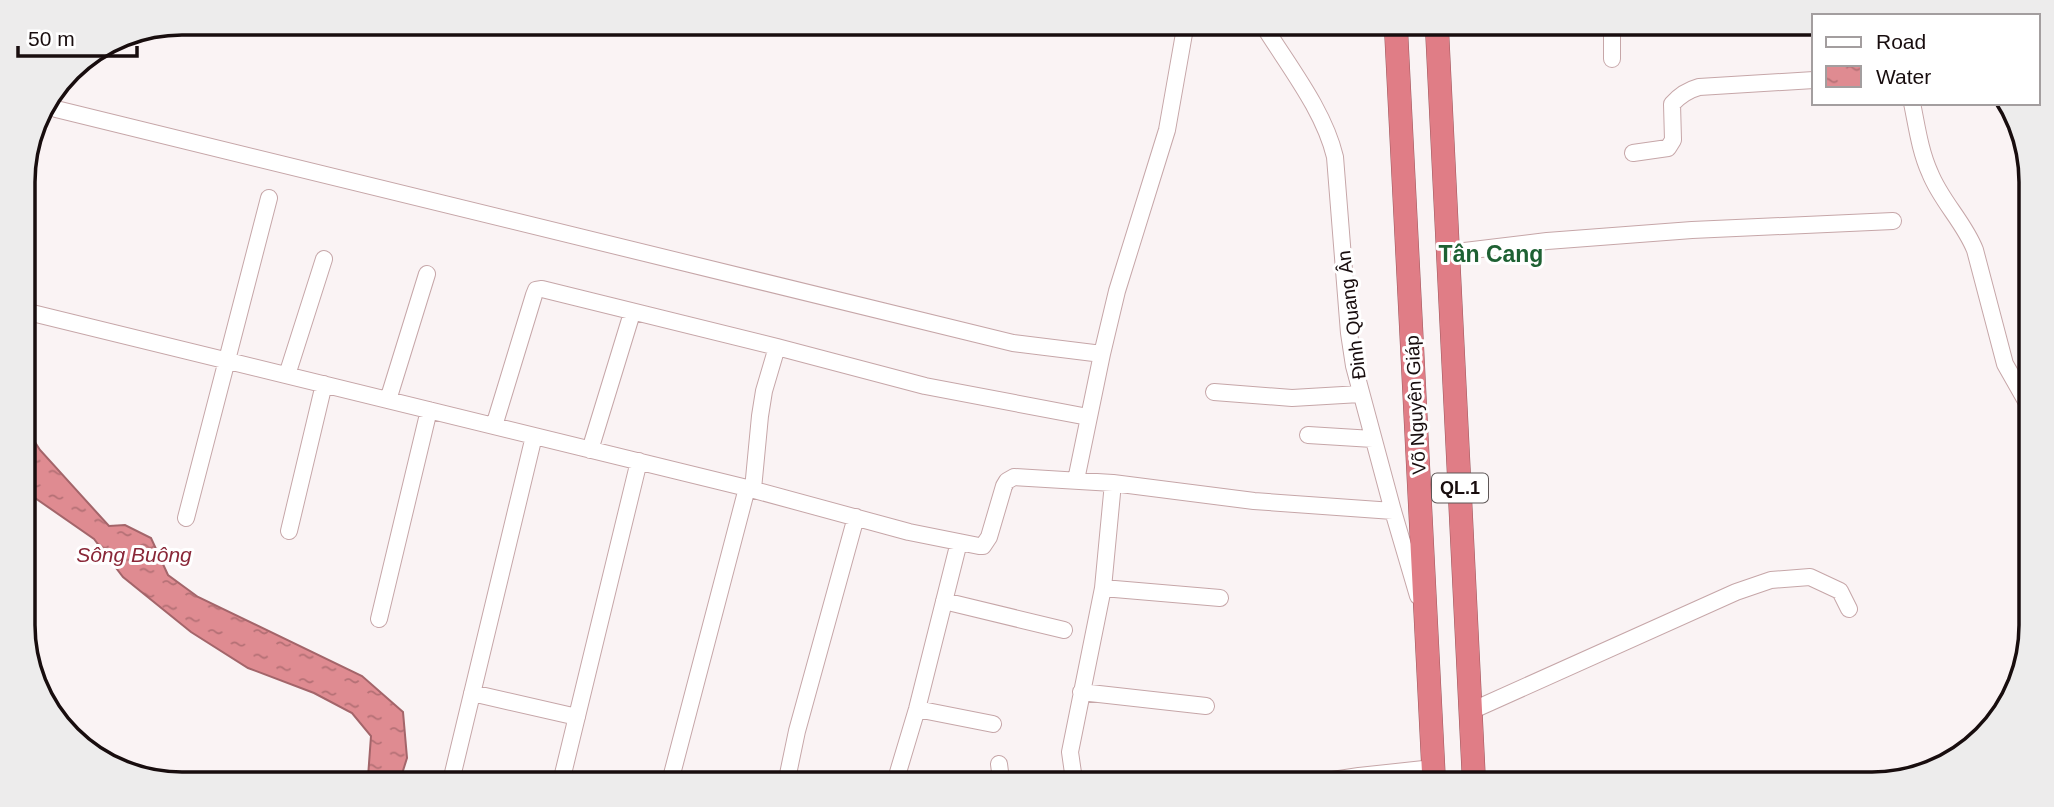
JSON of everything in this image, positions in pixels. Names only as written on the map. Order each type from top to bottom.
[{"type":"highway","name":"Võ Nguyên Giáp","points":[[1396,35],[1433,772]]},
{"type":"highway","name":"Võ Nguyên Giáp","points":[[1437,35],[1474,772]]},
{"type":"street","points":[[1076,480],[1117,291],[1161,152],[1184,35]]},
{"type":"street","name":"Đinh Quang Ân","points":[[1269,35],[1330,137],[1335,157],[1349,332],[1360,394],[1420,602],[1427,653]]},
{"type":"street","points":[[1612,35],[1612,59]]},
{"type":"street","points":[[1633,153],[1668,148],[1673,140],[1672,104],[1689,90],[1699,87],[1812,80]]},
{"type":"street","points":[[1912,105],[1921,148],[1930,175],[1968,233],[1975,250],[2005,364],[2019,389]]},
{"type":"street","points":[[56,109],[1013,343],[1102,354]]},
{"type":"street","points":[[186,518],[269,198]]},
{"type":"street","points":[[1448,253],[1548,241],[1692,230],[1893,221]]},
{"type":"street","points":[[287,375],[324,259]]},
{"type":"street","points":[[388,400],[427,274]]},
{"type":"street","points":[[495,426],[536,290],[542,289],[925,386],[1088,417]]},
{"type":"street","points":[[590,450],[632,313]]},
{"type":"street","points":[[35,314],[750,488],[909,532],[983,546],[987,542],[1004,486],[1011,478],[1113,483],[1254,501],[1393,511]]},
{"type":"street","points":[[673,772],[750,488],[764,391],[777,347]]},
{"type":"street","points":[[289,531],[324,384]]},
{"type":"street","points":[[1214,392],[1292,398],[1360,394]]},
{"type":"street","points":[[379,619],[429,410]]},
{"type":"street","points":[[1308,435],[1373,439]]},
{"type":"street","points":[[453,772],[534,436]]},
{"type":"street","points":[[563,772],[639,461]]},
{"type":"street","points":[[1073,772],[1070,752],[1102,588],[1113,483]]},
{"type":"street","points":[[788,772],[797,731],[856,517]]},
{"type":"street","points":[[898,772],[917,709],[959,542]]},
{"type":"street","points":[[1471,711],[1736,592],[1771,580],[1810,577],[1840,592],[1849,609]]},
{"type":"street","points":[[1102,588],[1220,598]]},
{"type":"street","points":[[944,601],[1064,630]]},
{"type":"street","points":[[1081,691],[1206,706]]},
{"type":"street","points":[[472,693],[577,717]]},
{"type":"street","points":[[917,709],[993,723]]},
{"type":"water","name":"Sông Buông","points":[[35,442],[109,526],[125,525],[151,538],[168,575],[198,597],[362,676],[403,712],[407,758],[403,772],[368,772],[371,736],[352,713],[314,693],[248,668],[191,632],[123,577],[94,539],[35,498]]},
{"type":"district","name":"Tân Cang","points":[[1491,254]]}]
